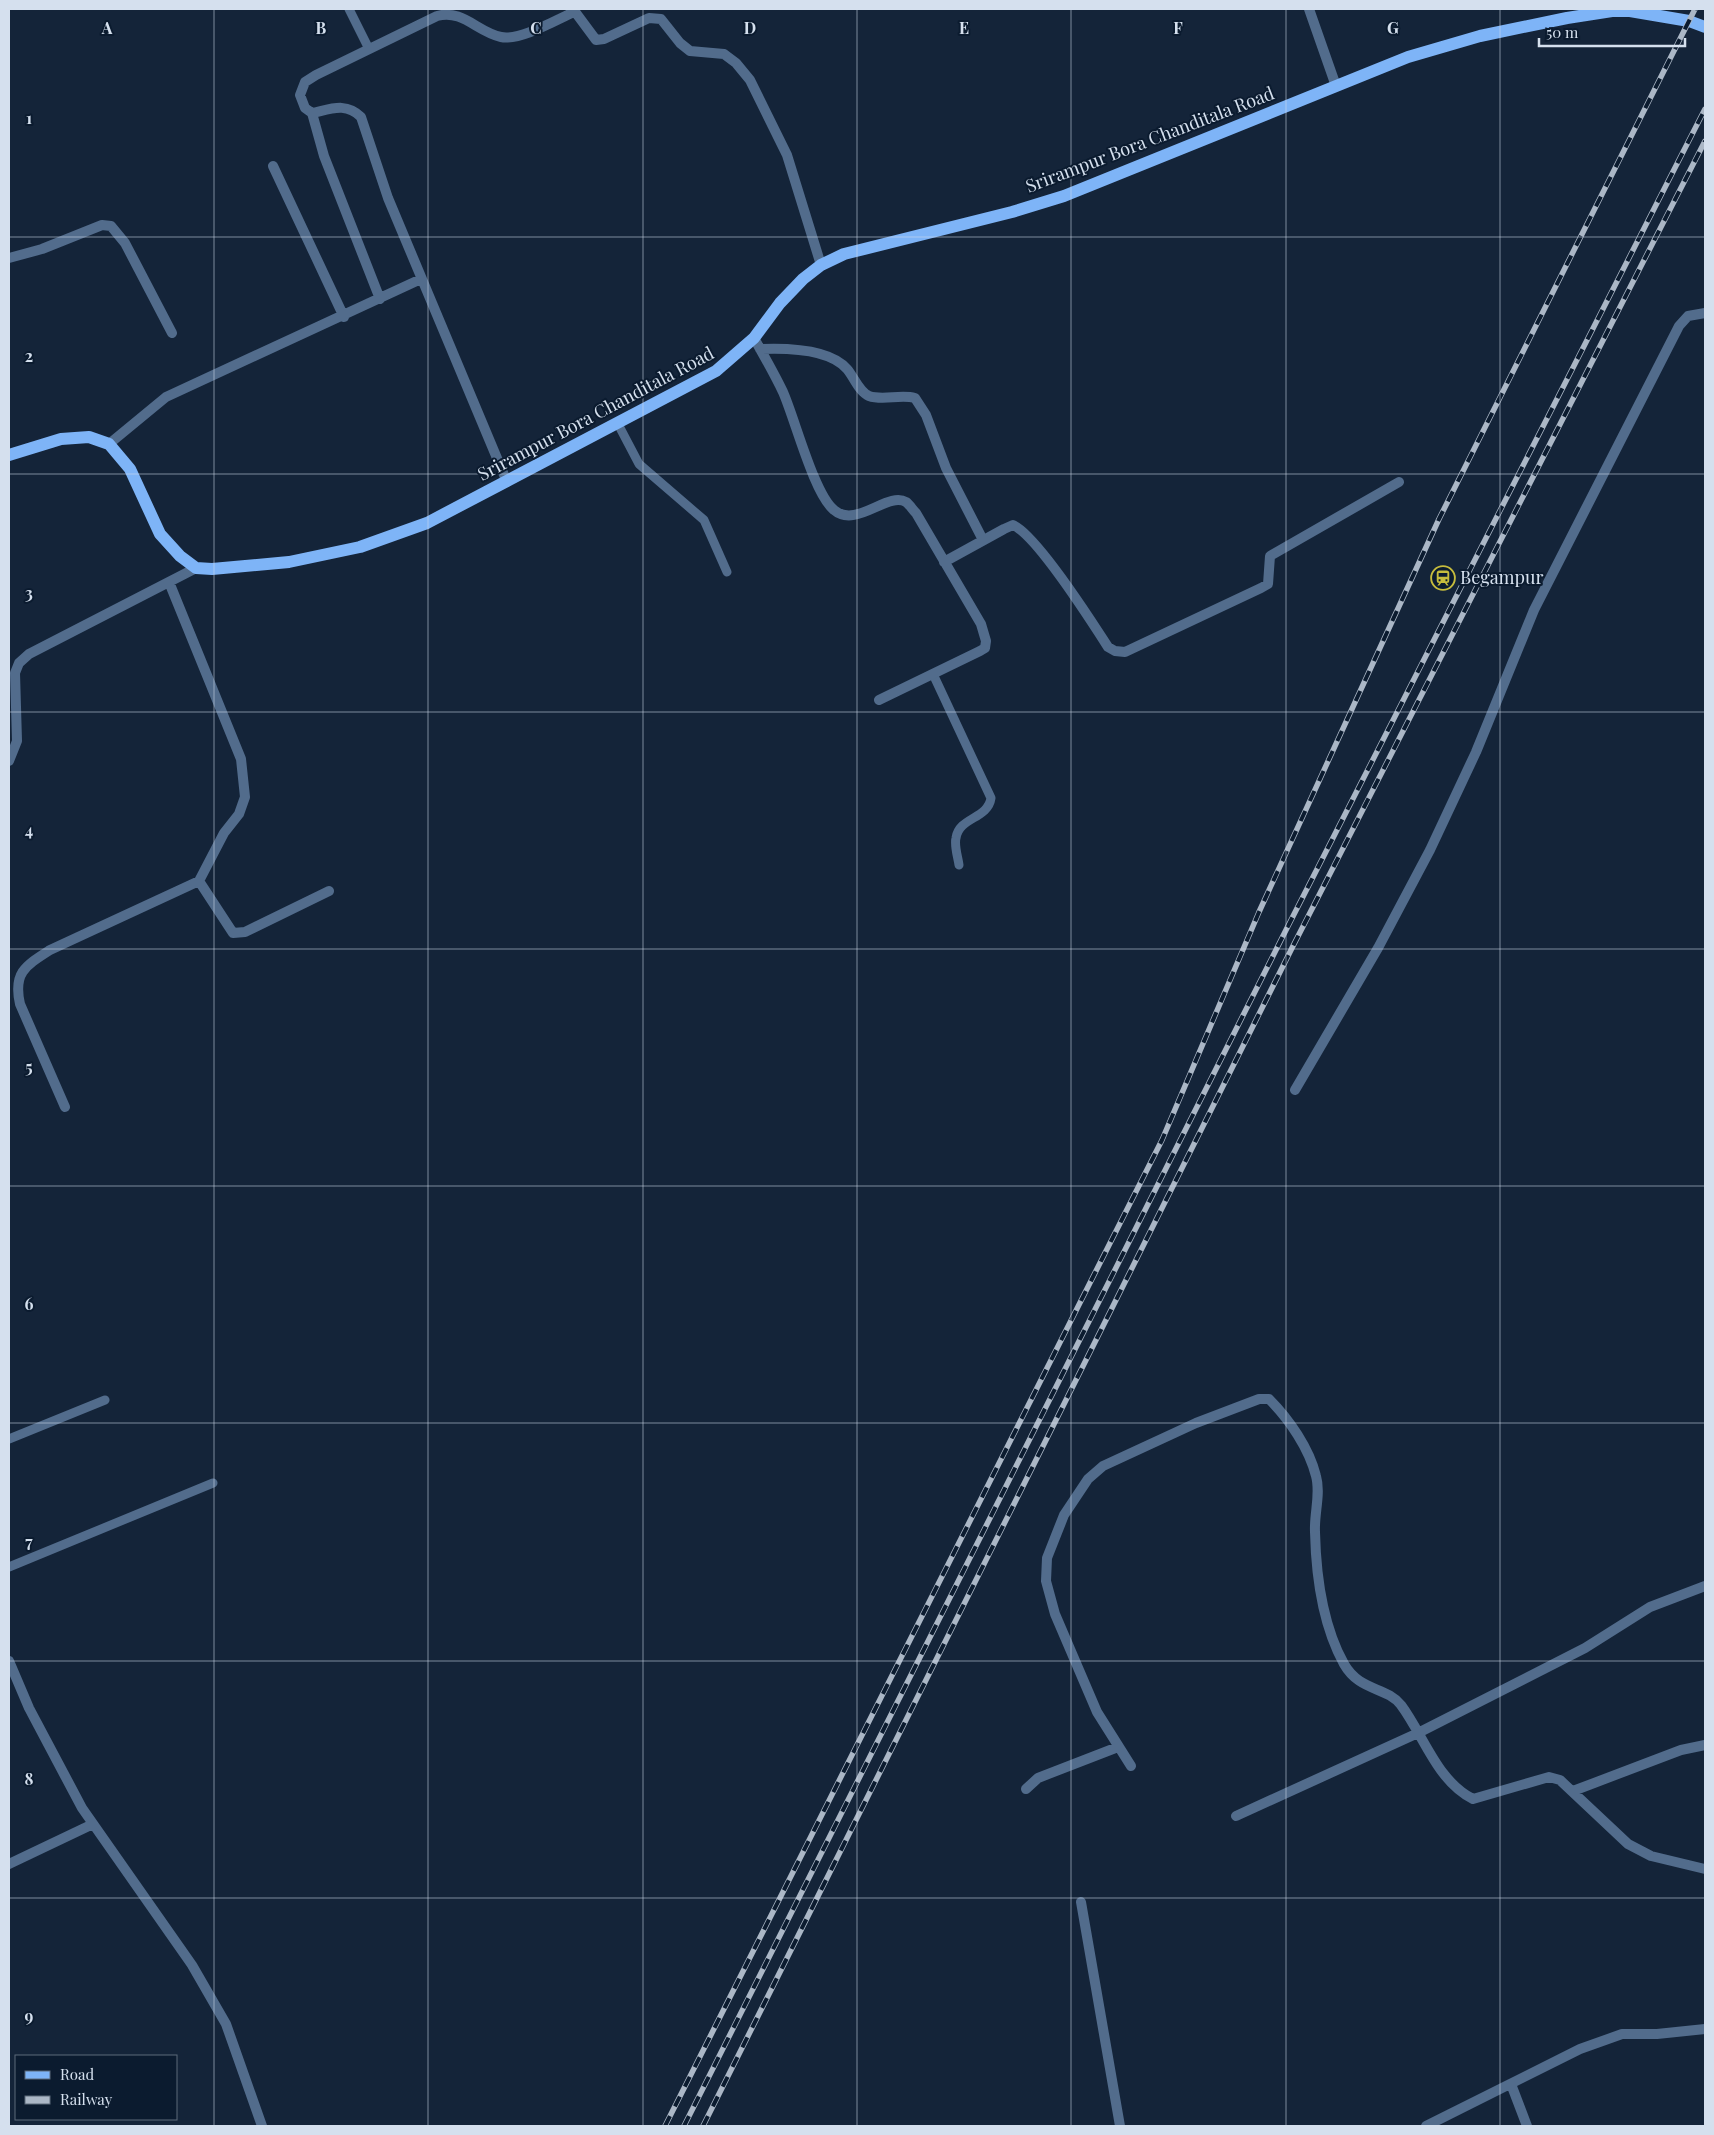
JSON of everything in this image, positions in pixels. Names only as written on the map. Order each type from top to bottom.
[{"type":"main road","name":"Srirampur Bora Chanditala Road","points":[[196,568],[212,569],[289,562],[360,547],[427,522],[716,372],[757,344],[792,291],[803,279],[821,265],[844,254],[1012,212],[1064,196],[1408,57],[1451,44],[1567,18],[1612,11],[1630,11],[1689,21],[1705,27]]},
{"type":"main road","points":[[9,455],[61,439],[89,437],[109,444],[130,469],[160,534],[180,556],[196,568]]},
{"type":"street","points":[[1309,9],[1336,86]]},
{"type":"street","points":[[380,299],[324,156],[312,113],[305,108],[300,95],[305,82],[437,16],[449,13],[502,38],[530,32],[573,10],[596,40],[604,39],[649,18],[661,19],[680,43],[690,51],[724,54],[736,62],[750,80],[787,154],[821,265]]},
{"type":"street","points":[[312,113],[339,107],[353,109],[361,117],[388,198],[507,482]]},
{"type":"street","points":[[273,166],[344,316]]},
{"type":"street","points":[[9,258],[42,249],[102,225],[111,226],[125,243],[172,333]]},
{"type":"street","points":[[109,444],[166,397],[421,279]]},
{"type":"street","points":[[1295,1090],[1378,948],[1430,850],[1476,752],[1534,610],[1679,326],[1688,316],[1705,314]]},
{"type":"street","points":[[757,344],[794,348],[834,359],[847,368],[865,393],[871,396],[903,395],[915,398],[926,415],[946,468],[983,540]]},
{"type":"street","points":[[757,344],[783,393],[810,468],[832,509],[839,514],[852,515],[898,499],[906,502],[916,513],[981,624],[986,641],[985,648],[980,652],[878,700]]},
{"type":"street","points":[[944,562],[1013,525],[1027,534],[1108,647],[1115,651],[1125,652],[1268,584],[1270,556],[1399,482]]},
{"type":"street","points":[[9,761],[17,741],[15,672],[19,663],[29,654],[196,568]]},
{"type":"street","points":[[64,1107],[20,1004],[16,987],[21,975],[29,964],[50,950],[199,881],[224,833],[239,814],[245,797],[245,782],[241,759],[169,582]]},
{"type":"street","points":[[199,881],[233,933],[245,932],[329,891]]},
{"type":"street","points":[[1130,1766],[1097,1712],[1055,1614],[1046,1581],[1047,1558],[1064,1515],[1088,1479],[1103,1466],[1196,1423],[1258,1399],[1269,1399],[1280,1410],[1305,1449],[1316,1474],[1319,1490],[1315,1532],[1321,1591],[1329,1628],[1344,1664],[1356,1680],[1387,1694],[1399,1703],[1448,1780],[1461,1793],[1473,1799],[1549,1777],[1560,1780],[1628,1844],[1651,1856],[1705,1870]]},
{"type":"street","points":[[1236,1816],[1418,1733],[1585,1648],[1650,1607],[1705,1586]]},
{"type":"street","points":[[9,1660],[29,1708],[82,1808],[192,1965],[226,2024],[262,2126]]},
{"type":"street","points":[[1573,1791],[1681,1750],[1705,1745]]},
{"type":"street","points":[[1026,1789],[1038,1778],[1118,1746]]},
{"type":"street","points":[[9,1864],[92,1824]]},
{"type":"street","points":[[1081,1902],[1120,2126]]},
{"type":"street","points":[[1426,2126],[1580,2049],[1622,2034],[1705,2029]]},
{"type":"street","points":[[1511,2084],[1527,2126]]},
{"type":"lane","points":[[350,9],[369,49]]},
{"type":"lane","points":[[618,424],[639,464],[704,520],[727,572]]},
{"type":"lane","points":[[933,674],[991,798],[990,805],[984,811],[964,824],[958,831],[955,840],[959,866]]},
{"type":"lane","points":[[9,1440],[105,1400]]},
{"type":"lane","points":[[9,1567],[213,1483]]},
{"type":"railway","points":[[665,2126],[1162,1140],[1259,912],[1439,519],[1695,9]]},
{"type":"railway","points":[[684,2126],[1287,928],[1705,109]]},
{"type":"railway","points":[[703,2126],[1293,946],[1705,141]]},
{"type":"place","name":"Begampur","points":[[1443,578]]}]
